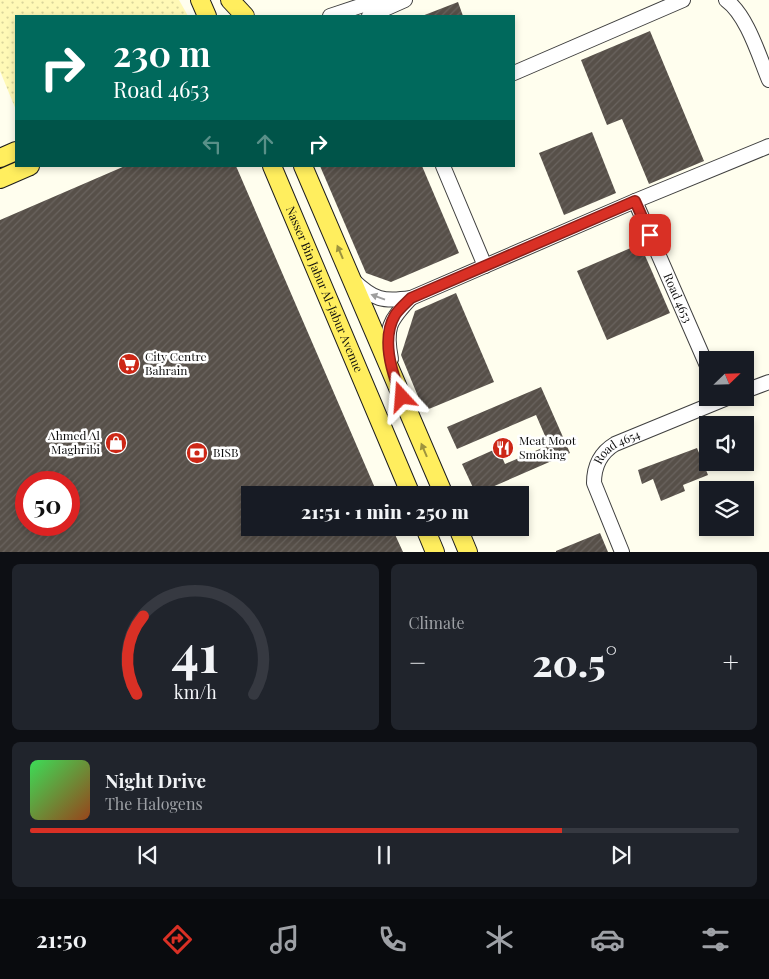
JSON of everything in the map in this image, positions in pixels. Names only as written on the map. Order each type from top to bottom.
[{"type":"main road","points":[[229,0],[235,15]]},
{"type":"main road","points":[[229,0],[244,15]]},
{"type":"main road","points":[[0,158],[15,151]]},
{"type":"main road","points":[[0,179],[28,167]]},
{"type":"main road","name":"Nasser Bin Jabur Al-Jabur Avenue","points":[[272,167],[407,486]]},
{"type":"main road","points":[[303,167],[440,486]]},
{"type":"main road","points":[[428,536],[435,552]]},
{"type":"main road","points":[[461,536],[468,552]]},
{"type":"street","points":[[333,15],[385,0]]},
{"type":"street","points":[[370,15],[405,0]]},
{"type":"street","points":[[515,73],[683,0]]},
{"type":"street","points":[[726,0],[732,4],[741,16],[769,80]]},
{"type":"street","points":[[351,278],[374,296],[390,301],[411,298],[635,201],[769,146]]},
{"type":"street","points":[[443,167],[485,266]]},
{"type":"street","name":"Road 4653","points":[[635,201],[701,351]]},
{"type":"street","points":[[395,381],[388,339],[395,314],[411,298]]},
{"type":"street","points":[[754,388],[769,382]]},
{"type":"street","name":"Road 4654","points":[[622,552],[594,483],[594,473],[598,460],[604,452],[615,444],[704,406]]},
{"type":"sand","points":[[0,0],[179,0],[187,15],[15,15],[15,108],[0,71]]},
{"type":"building","points":[[458,2],[463,15],[425,15]]},
{"type":"building","points":[[650,31],[704,161],[649,184],[622,119],[607,125],[581,60]]},
{"type":"building","points":[[592,132],[616,193],[564,215],[539,153]]},
{"type":"building","name":"City Centre Bahrain","points":[[123,167],[236,167],[374,486],[241,486],[241,536],[396,536],[403,552],[0,552],[0,220]]},
{"type":"building","points":[[320,167],[422,167],[459,253],[391,282],[366,273]]},
{"type":"building","points":[[640,244],[670,313],[607,340],[577,271]]},
{"type":"building","points":[[456,293],[494,382],[424,411],[401,355],[415,311]]},
{"type":"building","points":[[541,387],[570,453],[494,486],[472,486],[462,464],[498,448],[505,464],[549,445],[536,415],[457,449],[447,427]]},
{"type":"building","points":[[697,448],[699,453],[699,471],[706,471],[708,475],[683,485],[685,491],[661,501],[653,479],[642,484],[638,470]]},
{"type":"building","points":[[600,533],[608,552],[556,552],[556,551]]},
{"type":"place","name":"City Centre Bahrain","points":[[129,364]]},
{"type":"place","name":"Ahmed Al Maghribi","points":[[116,443]]},
{"type":"place","name":"Meat Moot Smoking","points":[[503,448]]},
{"type":"place","name":"BISB","points":[[197,453]]},
{"type":"route","points":[[402,397],[395,381],[388,339],[395,314],[411,298],[635,201],[650,235]]}]
